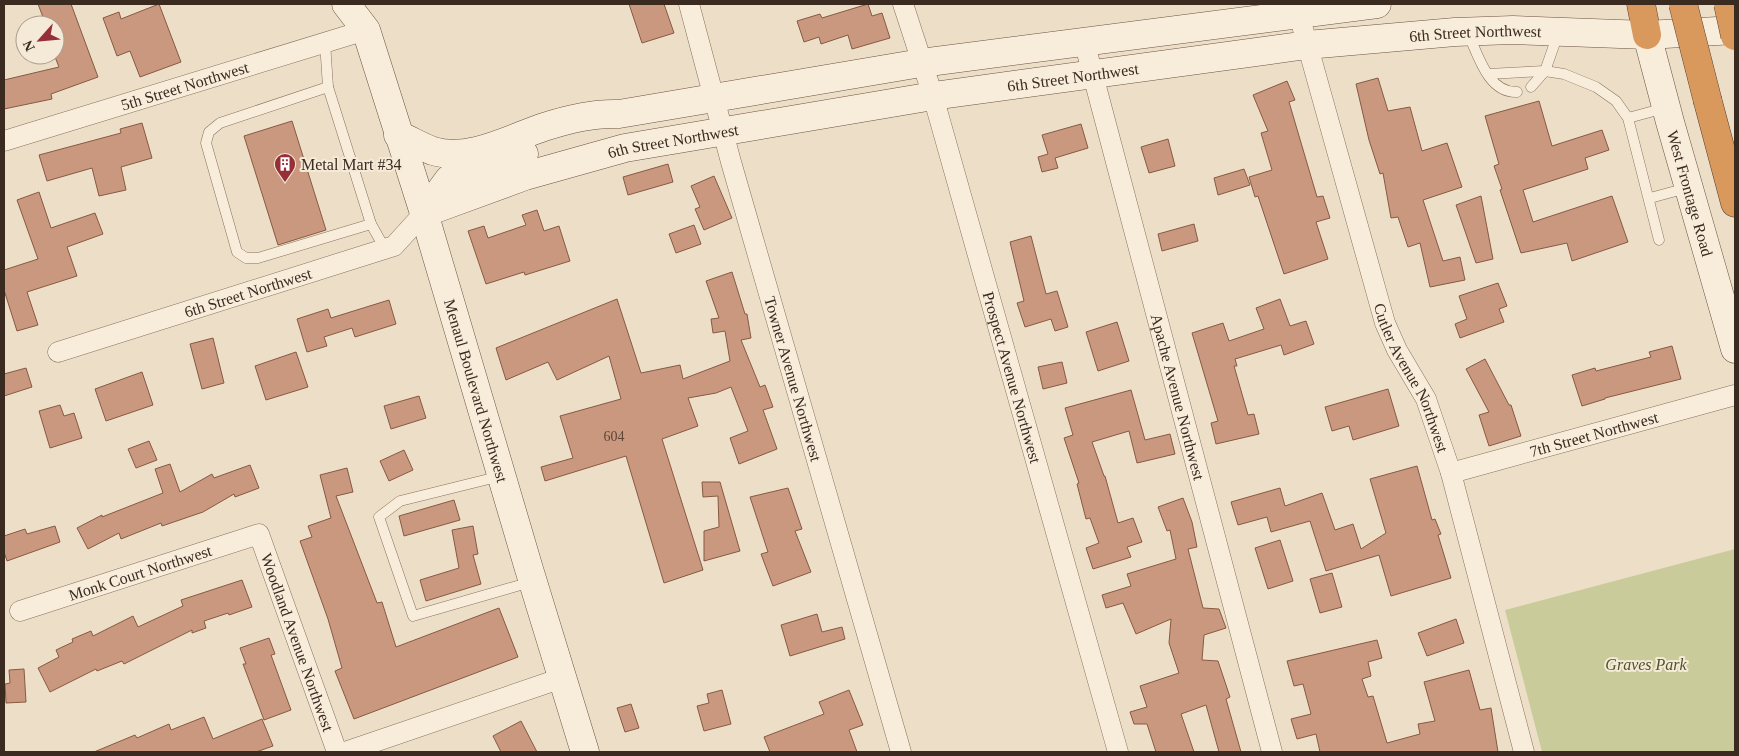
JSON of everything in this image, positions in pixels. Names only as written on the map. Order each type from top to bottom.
[{"type":"highway","points":[[1641,4],[1647,35]]},
{"type":"highway","points":[[1683,4],[1735,203]]},
{"type":"highway","points":[[1728,4],[1735,36]]},
{"type":"main road","name":"Menaul Boulevard Northwest","points":[[346,4],[367,17],[398,135],[424,213],[532,582],[585,752]]},
{"type":"main road","name":"6th Street Northwest","points":[[398,135],[434,151],[459,154],[554,124],[599,113],[619,114],[921,63],[1297,9],[1377,4]]},
{"type":"main road","name":"6th Street Northwest","points":[[424,213],[525,176],[625,148],[933,96],[1093,76],[1307,45],[1513,30],[1647,35],[1735,30]]},
{"type":"main road","name":"West Frontage Road","points":[[1647,35],[1735,350]]},
{"type":"main road","name":"6th Street Northwest","points":[[424,213],[449,179],[568,138],[619,114]]},
{"type":"street","name":"Towner Avenue Northwest","points":[[689,4],[723,131],[902,752]]},
{"type":"street","name":"Prospect Avenue Northwest","points":[[903,4],[933,96],[1118,752]]},
{"type":"street","name":"Cutler Avenue Northwest","points":[[1297,9],[1384,323],[1397,350],[1426,399],[1451,474],[1524,752]]},
{"type":"street","name":"5th Street Northwest","points":[[4,141],[325,42],[367,17]]},
{"type":"street","name":"Apache Avenue Northwest","points":[[1084,41],[1272,752]]},
{"type":"street","name":"6th Street Northwest","points":[[58,352],[394,246],[424,213]]},
{"type":"street","name":"7th Street Northwest","points":[[1451,474],[1735,396]]},
{"type":"street","name":"Monk Court Northwest","points":[[20,611],[259,534]]},
{"type":"street","name":"Woodland Avenue Northwest","points":[[259,534],[337,752]]},
{"type":"street","points":[[345,752],[562,678]]},
{"type":"lane","points":[[1468,32],[1488,74],[1501,89],[1517,92]]},
{"type":"lane","points":[[1530,87],[1544,71],[1559,32]]},
{"type":"lane","points":[[325,42],[328,87],[371,224],[385,249]]},
{"type":"lane","points":[[1488,74],[1544,71],[1564,74],[1596,87],[1616,101],[1628,118],[1650,198],[1658,240]]},
{"type":"lane","points":[[328,87],[220,122],[210,132],[206,143],[237,252],[246,258],[258,258],[371,224]]},
{"type":"lane","points":[[1628,118],[1666,108]]},
{"type":"lane","points":[[1650,198],[1689,188]]},
{"type":"lane","points":[[501,476],[400,501],[379,517],[413,616],[532,582]]},
{"type":"green space","name":"Graves Park","points":[[1735,549],[1735,752],[1542,752],[1505,610]]},
{"type":"building","points":[[38,4],[71,4],[98,77],[51,94],[52,99],[4,109],[4,80],[59,67],[58,65],[65,65],[65,15],[42,15]]},
{"type":"building","points":[[159,4],[181,62],[140,77],[130,51],[117,56],[103,18],[119,12],[121,19]]},
{"type":"building","points":[[629,4],[664,4],[674,33],[642,43]]},
{"type":"building","points":[[868,4],[872,16],[882,13],[890,38],[852,49],[848,35],[821,44],[819,37],[804,42],[797,21],[820,14],[822,18]]},
{"type":"building","points":[[1378,78],[1388,111],[1410,107],[1422,151],[1447,143],[1462,187],[1423,200],[1443,261],[1460,257],[1465,280],[1430,287],[1420,243],[1408,247],[1398,217],[1391,218],[1383,173],[1380,174],[1369,140],[1356,84]]},
{"type":"building","points":[[1287,81],[1295,100],[1289,102],[1317,197],[1323,196],[1330,218],[1316,222],[1328,259],[1284,274],[1258,196],[1255,197],[1249,177],[1272,170],[1261,133],[1268,131],[1253,95]]},
{"type":"building","points":[[1539,101],[1552,146],[1602,130],[1609,150],[1585,158],[1588,169],[1523,190],[1533,222],[1612,196],[1628,242],[1572,261],[1567,243],[1521,253],[1500,190],[1502,189],[1494,166],[1499,164],[1485,116]]},
{"type":"building","name":"Metal Mart #34","points":[[292,121],[326,230],[278,245],[244,136]]},
{"type":"building","points":[[142,123],[152,158],[121,167],[126,190],[99,196],[92,168],[47,181],[39,155],[121,133],[120,129]]},
{"type":"building","points":[[1081,124],[1088,148],[1055,158],[1058,168],[1042,172],[1038,157],[1048,154],[1042,135]]},
{"type":"building","points":[[1168,139],[1175,166],[1149,173],[1141,147]]},
{"type":"building","points":[[668,164],[673,182],[628,195],[623,177]]},
{"type":"building","points":[[1244,169],[1250,185],[1218,195],[1214,178]]},
{"type":"building","points":[[714,176],[732,218],[704,230],[695,209],[700,207],[691,186]]},
{"type":"building","points":[[39,192],[51,228],[95,213],[103,234],[67,247],[77,276],[27,292],[38,325],[17,331],[4,290],[4,270],[38,259],[17,200]]},
{"type":"building","points":[[1481,196],[1493,259],[1476,263],[1456,205]]},
{"type":"building","points":[[537,210],[544,231],[559,226],[570,261],[525,275],[524,272],[486,284],[468,231],[484,226],[488,238],[526,225],[522,215]]},
{"type":"building","points":[[1194,224],[1198,241],[1162,251],[1158,234]]},
{"type":"building","points":[[694,225],[701,244],[676,253],[669,234]]},
{"type":"building","points":[[1031,236],[1046,294],[1057,291],[1068,327],[1055,331],[1051,319],[1025,327],[1017,303],[1024,301],[1010,242]]},
{"type":"building","points":[[732,272],[745,314],[747,314],[751,338],[741,340],[760,387],[765,385],[773,407],[763,410],[777,449],[739,464],[730,438],[748,431],[731,387],[716,393],[688,398],[698,426],[662,439],[703,570],[664,583],[626,456],[545,481],[541,467],[573,458],[560,416],[621,399],[609,356],[557,380],[548,362],[506,380],[496,348],[617,299],[641,373],[680,365],[683,379],[730,361],[725,331],[713,333],[711,319],[719,318],[706,281]]},
{"type":"building","points":[[1498,283],[1507,306],[1499,309],[1504,322],[1460,338],[1455,324],[1467,319],[1459,296]]},
{"type":"building","points":[[1280,299],[1290,326],[1306,321],[1314,344],[1284,355],[1281,345],[1235,359],[1237,366],[1234,366],[1248,415],[1254,414],[1259,434],[1216,444],[1211,423],[1218,421],[1192,333],[1223,323],[1229,341],[1264,329],[1256,308]]},
{"type":"building","points":[[389,300],[396,324],[355,337],[352,328],[324,337],[327,346],[307,352],[297,319],[328,309],[331,318]]},
{"type":"building","points":[[1117,322],[1129,361],[1098,371],[1086,332]]},
{"type":"building","points":[[213,338],[224,383],[202,389],[190,344]]},
{"type":"building","points":[[1672,346],[1681,379],[1605,398],[1582,406],[1572,375],[1595,368],[1596,371],[1651,357],[1649,352]]},
{"type":"building","points":[[296,352],[308,387],[266,400],[255,366]]},
{"type":"building","points":[[1485,359],[1509,405],[1511,405],[1521,436],[1489,446],[1479,415],[1489,412],[1466,369]]},
{"type":"building","points":[[1062,362],[1067,383],[1043,389],[1038,367]]},
{"type":"building","points":[[26,368],[32,387],[4,396],[4,374]]},
{"type":"building","points":[[142,372],[153,405],[106,421],[95,389]]},
{"type":"building","points":[[1388,389],[1399,426],[1353,440],[1349,426],[1332,431],[1325,407]]},
{"type":"building","points":[[1131,390],[1145,440],[1170,434],[1175,454],[1137,463],[1129,431],[1092,442],[1105,476],[1118,523],[1133,518],[1142,542],[1127,547],[1131,557],[1093,569],[1086,548],[1099,543],[1090,518],[1086,519],[1077,484],[1079,483],[1064,438],[1073,435],[1065,408]]},
{"type":"building","points":[[419,396],[426,418],[391,429],[384,406]]},
{"type":"building","points":[[60,405],[64,416],[74,413],[82,438],[50,448],[39,411]]},
{"type":"building","points":[[149,441],[157,460],[136,468],[128,449]]},
{"type":"building","points":[[404,450],[413,470],[389,481],[380,461]]},
{"type":"building","points":[[170,464],[180,492],[212,474],[214,478],[250,465],[259,488],[235,497],[234,494],[203,512],[162,526],[161,523],[121,539],[119,533],[88,549],[77,528],[102,515],[102,517],[163,493],[155,469]]},
{"type":"building","points":[[1417,466],[1432,520],[1435,519],[1441,534],[1438,535],[1451,578],[1391,596],[1379,555],[1326,571],[1310,521],[1271,532],[1267,517],[1238,525],[1231,502],[1280,488],[1285,506],[1322,493],[1335,530],[1353,524],[1361,549],[1386,533],[1370,479]]},
{"type":"building","points":[[347,468],[353,492],[336,496],[377,603],[382,602],[396,647],[499,608],[518,657],[354,719],[335,671],[342,668],[328,619],[300,541],[312,537],[308,526],[331,518],[320,475]]},
{"type":"building","points":[[702,482],[720,482],[740,551],[704,561],[704,531],[719,527],[718,496],[703,497]]},
{"type":"building","points":[[788,488],[802,529],[795,531],[811,572],[773,586],[761,554],[768,552],[750,497]]},
{"type":"building","points":[[1183,498],[1192,522],[1197,547],[1188,549],[1203,608],[1219,609],[1226,628],[1204,635],[1202,660],[1218,661],[1230,697],[1226,699],[1241,752],[1219,752],[1206,705],[1181,714],[1194,752],[1156,752],[1147,724],[1134,724],[1130,712],[1147,707],[1140,686],[1179,673],[1169,643],[1171,619],[1136,634],[1123,603],[1106,608],[1102,595],[1131,586],[1127,574],[1176,559],[1170,530],[1167,531],[1158,507]]},
{"type":"building","points":[[454,500],[460,520],[404,536],[399,516]]},
{"type":"building","points":[[55,526],[60,542],[7,561],[4,552],[4,536],[25,529],[27,534]]},
{"type":"building","points":[[473,526],[478,554],[473,555],[481,584],[426,601],[420,580],[459,568],[452,530]]},
{"type":"building","points":[[1280,540],[1293,581],[1268,589],[1255,548]]},
{"type":"building","points":[[1332,573],[1342,607],[1320,613],[1310,579]]},
{"type":"building","points":[[242,580],[252,607],[204,621],[206,628],[192,633],[192,630],[124,664],[122,661],[97,671],[96,669],[50,692],[38,668],[59,657],[56,650],[73,642],[72,639],[91,631],[93,636],[133,616],[138,627],[183,606],[181,600]]},
{"type":"building","points":[[817,614],[822,632],[842,627],[845,639],[790,656],[781,625]]},
{"type":"building","points":[[1456,619],[1464,643],[1427,656],[1418,633]]},
{"type":"building","points":[[269,638],[275,654],[271,655],[291,710],[264,720],[243,664],[246,664],[240,648]]},
{"type":"building","points":[[1377,640],[1382,658],[1368,662],[1371,676],[1362,679],[1368,697],[1373,696],[1387,743],[1420,734],[1418,724],[1435,721],[1424,682],[1469,670],[1480,710],[1491,708],[1498,752],[1320,752],[1316,734],[1297,739],[1291,719],[1311,714],[1303,684],[1294,686],[1287,661]]},
{"type":"building","points":[[24,669],[26,702],[6,703],[5,684],[10,683],[9,670]]},
{"type":"building","points":[[722,690],[731,724],[704,731],[697,706],[709,703],[707,694]]},
{"type":"building","points":[[849,690],[863,725],[849,730],[857,752],[770,752],[764,737],[824,714],[819,702]]},
{"type":"building","points":[[631,704],[639,728],[625,732],[617,708]]},
{"type":"building","points":[[204,717],[213,739],[262,719],[273,746],[256,752],[94,752],[135,735],[137,738],[169,724],[171,730]]},
{"type":"building","points":[[521,721],[537,752],[501,752],[493,736]]},
{"type":"place","name":"Metal Mart #34","points":[[285,183]]}]
